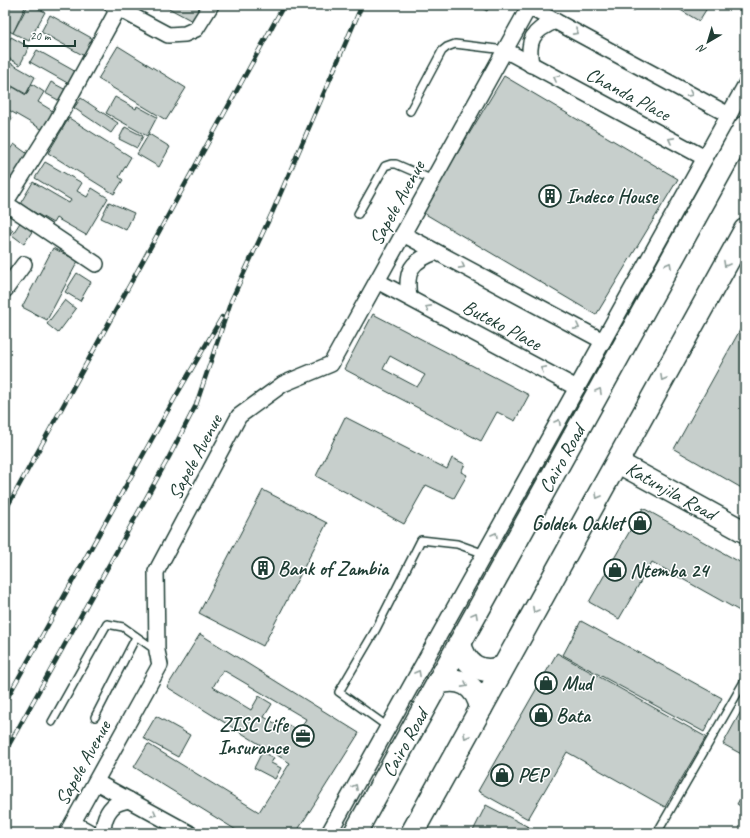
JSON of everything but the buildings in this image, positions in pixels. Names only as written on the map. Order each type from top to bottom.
[{"type":"main road","name":"Cairo Road","points":[[355,833],[656,289],[738,152],[737,121]]},
{"type":"main road","points":[[412,833],[745,230]]},
{"type":"main road","points":[[460,644],[464,656],[474,666],[489,671],[503,667]]},
{"type":"main road","points":[[438,683],[451,680],[464,683],[476,693],[481,708]]},
{"type":"street","points":[[96,264],[5,203],[56,122],[115,7],[168,35],[174,35],[185,34],[196,29],[211,5]]},
{"type":"street","name":"Chanda Place","points":[[529,6],[737,121]]},
{"type":"street","name":"Sapele Avenue","points":[[70,828],[160,665],[158,651],[156,572],[239,416],[283,384],[331,364],[529,6]]},
{"type":"street","points":[[531,65],[529,51],[533,37],[542,26],[555,21]]},
{"type":"street","name":"Chanda Place","points":[[505,50],[705,158]]},
{"type":"street","points":[[329,833],[705,158],[737,121],[745,86]]},
{"type":"street","name":"Buteko Place","points":[[403,234],[603,341]]},
{"type":"street","points":[[409,297],[406,282],[411,268],[422,257],[436,252]]},
{"type":"street","points":[[5,290],[24,264]]},
{"type":"street","name":"Buteko Place","points":[[377,281],[577,388]]},
{"type":"street","points":[[631,292],[656,289]]},
{"type":"street","name":"Katunjila Road","points":[[617,462],[745,532]]},
{"type":"street","points":[[472,577],[486,597]]},
{"type":"street","points":[[96,782],[189,833]]},
{"type":"street","points":[[104,833],[103,828],[107,815],[116,804],[129,800]]},
{"type":"street","points":[[341,811],[369,808]]},
{"type":"street","points":[[70,828],[91,833]]},
{"type":"lane","points":[[410,111],[442,51],[447,46],[454,44],[505,50]]},
{"type":"lane","points":[[358,214],[385,166],[396,164],[433,180]]},
{"type":"lane","points":[[388,727],[339,692],[376,629],[421,540],[457,544],[485,554]]},
{"type":"lane","points":[[52,722],[107,624],[123,627],[158,651]]},
{"type":"lane","points":[[95,717],[136,637]]},
{"type":"lane","points":[[657,833],[745,680]]},
{"type":"railway","points":[[5,511],[284,5]]},
{"type":"railway","points":[[5,752],[169,457],[196,405],[231,301],[272,213],[362,5]]},
{"type":"railway","points":[[5,702],[176,396],[222,317]]},
{"type":"place","name":"Indeco House","points":[[550,196]]},
{"type":"place","name":"Golden Oaklet","points":[[640,523]]},
{"type":"place","name":"Bank of Zambia","points":[[263,568]]},
{"type":"place","name":"Ntemba 24","points":[[615,570]]},
{"type":"place","name":"Mud","points":[[546,683]]},
{"type":"place","name":"Bata","points":[[541,715]]},
{"type":"place","name":"ZISC Life Insurance","points":[[303,736]]},
{"type":"place","name":"PEP","points":[[502,775]]}]
